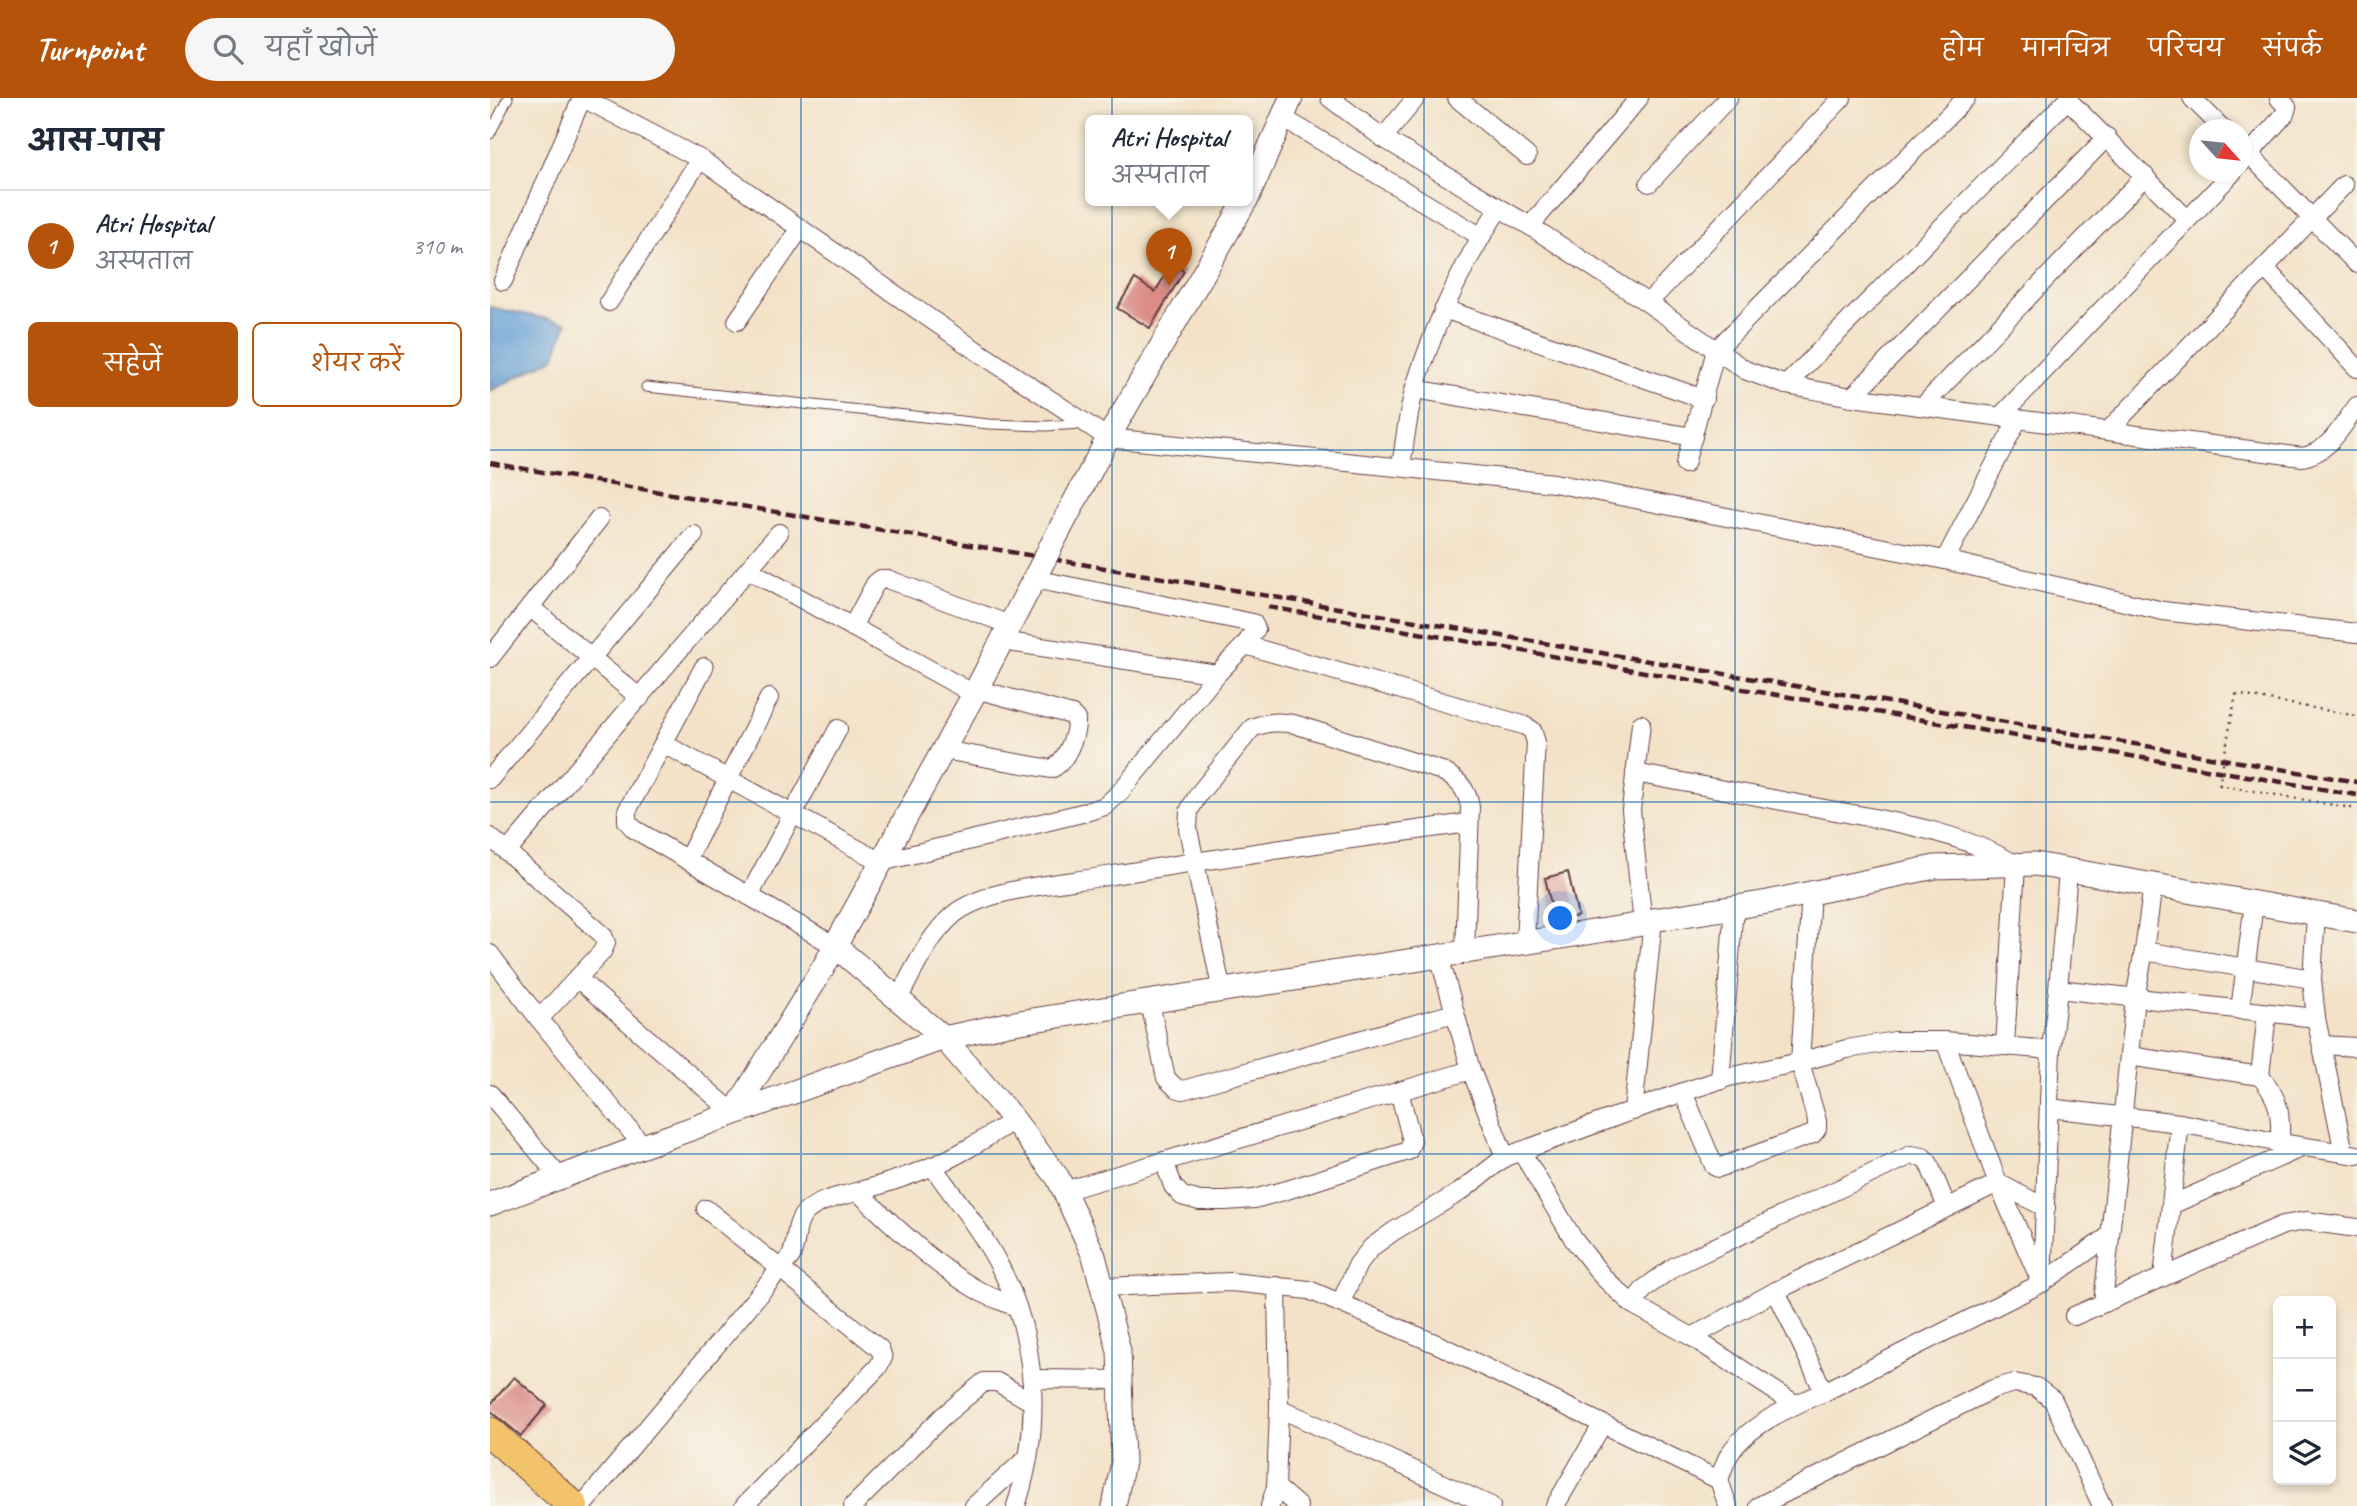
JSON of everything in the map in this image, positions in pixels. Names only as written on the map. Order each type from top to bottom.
[{"type":"highway","points":[[490,1432],[573,1506]]},
{"type":"highway","points":[[490,1455],[547,1506]]},
{"type":"street","points":[[503,281],[583,98],[700,159],[1108,438],[1554,483],[1945,560],[2163,611],[2357,633]]},
{"type":"street","points":[[1330,98],[1383,138],[1530,226],[1745,370],[1786,385],[1923,407],[2302,457],[2316,455],[2326,447],[2357,406]]},
{"type":"street","points":[[1383,138],[1416,98]]},
{"type":"street","points":[[1457,98],[1527,156]]},
{"type":"street","points":[[1530,226],[1639,98]]},
{"type":"street","points":[[1649,183],[1728,98]]},
{"type":"street","points":[[1648,303],[1842,98]]},
{"type":"street","points":[[1685,464],[1716,350],[1966,98]]},
{"type":"street","points":[[2192,98],[2213,119]]},
{"type":"street","points":[[2252,147],[2285,114],[2287,107],[2279,98]]},
{"type":"street","points":[[1786,385],[2069,99],[2187,219]]},
{"type":"street","points":[[1253,184],[1287,108],[1480,236]]},
{"type":"street","points":[[1852,397],[2107,137]]},
{"type":"street","points":[[609,302],[700,159]]},
{"type":"street","points":[[2252,162],[2313,218],[2357,264]]},
{"type":"street","points":[[1923,407],[2145,176]]},
{"type":"street","points":[[1945,560],[2009,418],[2223,182]]},
{"type":"street","points":[[2108,431],[2344,186]]},
{"type":"street","points":[[734,1113],[835,946],[975,691],[1108,438],[1242,206]]},
{"type":"street","points":[[1401,466],[1415,389],[1444,309],[1480,236],[1499,208]]},
{"type":"street","points":[[737,321],[800,229]]},
{"type":"street","points":[[2265,268],[2357,368]]},
{"type":"street","points":[[1444,309],[1703,399]]},
{"type":"street","points":[[1415,389],[1693,437]]},
{"type":"street","points":[[490,656],[599,519]]},
{"type":"street","points":[[508,852],[779,533]]},
{"type":"street","points":[[490,779],[694,535]]},
{"type":"street","points":[[748,570],[975,691],[1072,715],[1076,719],[1076,726],[1063,759],[1058,766],[1051,769],[943,750]]},
{"type":"street","points":[[852,627],[875,584],[880,579],[887,579],[1006,633],[1217,674]]},
{"type":"street","points":[[664,744],[881,862],[1105,806],[1120,792],[1256,629],[1252,623],[1035,579]]},
{"type":"street","points":[[530,607],[640,698]]},
{"type":"street","points":[[1245,645],[1523,725],[1532,730],[1536,742],[1525,941]]},
{"type":"street","points":[[704,667],[626,811],[626,821],[634,829],[835,946],[944,1038],[1014,1120],[1058,1178],[1094,1256],[1119,1351],[1123,1462],[1115,1506]]},
{"type":"street","points":[[687,860],[769,698]]},
{"type":"street","points":[[1222,992],[1188,829],[1189,811],[1198,795],[1252,728],[1265,722],[1294,724],[1442,771],[1458,781],[1468,795],[1470,807],[1465,951]]},
{"type":"street","points":[[1633,1111],[1648,922],[1631,810],[1641,724]]},
{"type":"street","points":[[749,896],[838,729]]},
{"type":"street","points":[[1635,773],[1880,819],[1972,844],[2016,865]]},
{"type":"street","points":[[898,999],[932,938],[954,914],[982,899],[1018,890],[1196,861],[1468,823]]},
{"type":"street","points":[[490,836],[603,935],[606,943],[602,952],[539,1018]]},
{"type":"street","points":[[491,1202],[944,1038],[1008,1024],[1648,922],[1935,867],[2035,864],[2357,921]]},
{"type":"street","points":[[2005,1045],[2016,865]]},
{"type":"street","points":[[2042,1283],[2051,1050],[2059,989],[2068,871]]},
{"type":"street","points":[[2103,1303],[2135,998],[2153,884]]},
{"type":"street","points":[[1683,1092],[1714,1166],[1722,1168],[1812,1134],[1816,1129],[1817,1121],[1800,1062],[1811,892]]},
{"type":"street","points":[[2240,1010],[2254,902]]},
{"type":"street","points":[[1720,1081],[1734,907]]},
{"type":"street","points":[[2049,1108],[2180,1123],[2351,1154],[2316,1018],[2312,979],[2316,914]]},
{"type":"street","points":[[2144,951],[2312,979]]},
{"type":"street","points":[[490,954],[643,1146]]},
{"type":"street","points":[[1439,956],[1471,1070],[1513,1154],[1603,1278],[1632,1304],[1692,1337],[1795,1404]]},
{"type":"street","points":[[577,978],[734,1113]]},
{"type":"street","points":[[2059,989],[2316,1018]]},
{"type":"street","points":[[1150,1003],[1166,1078],[1176,1088],[1183,1090],[1454,1013]]},
{"type":"street","points":[[2267,1013],[2260,1076],[2278,1102],[2280,1143]]},
{"type":"street","points":[[1341,1303],[1358,1264],[1372,1247],[1460,1192],[1513,1154],[1683,1092],[1847,1049],[1895,1041],[1945,1041],[2051,1050]]},
{"type":"street","points":[[1945,1041],[1998,1183],[2042,1283]]},
{"type":"street","points":[[2322,1045],[2357,1047]]},
{"type":"street","points":[[2129,1056],[2260,1076]]},
{"type":"street","points":[[1064,1191],[1471,1070]]},
{"type":"street","points":[[1164,1161],[1177,1192],[1190,1199],[1254,1199],[1287,1190],[1408,1151],[1412,1141],[1399,1091]]},
{"type":"street","points":[[490,1094],[560,1178]]},
{"type":"street","points":[[582,1506],[791,1256],[797,1244],[798,1221],[806,1212],[822,1201],[858,1192],[933,1166],[964,1152],[1014,1120]]},
{"type":"street","points":[[2163,1277],[2180,1123]]},
{"type":"street","points":[[2171,1205],[2303,1147]]},
{"type":"street","points":[[1632,1304],[1645,1288],[1675,1266],[1911,1155],[1923,1157],[1928,1162],[1947,1207]]},
{"type":"street","points":[[933,1166],[999,1264],[1016,1307],[1032,1379],[1032,1436],[1016,1506]]},
{"type":"street","points":[[1692,1337],[1776,1291],[1998,1183]]},
{"type":"street","points":[[1998,1183],[2046,1208]]},
{"type":"street","points":[[858,1192],[945,1269],[982,1292],[1016,1307]]},
{"type":"street","points":[[706,1209],[880,1349],[883,1358],[878,1367],[744,1506]]},
{"type":"street","points":[[2074,1316],[2283,1225],[2306,1221],[2357,1228]]},
{"type":"street","points":[[1728,1506],[1719,1480],[1730,1454],[1751,1431],[1795,1404],[2042,1283],[2109,1236]]},
{"type":"street","points":[[1102,1287],[1231,1282],[1309,1290],[1439,1345],[1719,1480]]},
{"type":"street","points":[[1270,1506],[1276,1487],[1279,1408],[1277,1286]]},
{"type":"street","points":[[1776,1291],[1824,1392]]},
{"type":"street","points":[[1032,1379],[1120,1380]]},
{"type":"street","points":[[853,1506],[942,1417],[984,1382],[997,1382],[1032,1402]]},
{"type":"street","points":[[1759,1506],[1993,1389],[2014,1383],[2036,1387],[2053,1400],[2102,1506]]},
{"type":"street","points":[[1279,1408],[1491,1506]]},
{"type":"street","points":[[1555,1506],[1602,1425]]},
{"type":"street","points":[[974,1506],[1027,1458]]},
{"type":"street","points":[[1276,1487],[1298,1506]]},
{"type":"lane","points":[[490,134],[508,98]]},
{"type":"lane","points":[[646,387],[989,424],[1086,424]]},
{"type":"path","points":[[2357,716],[2236,694],[2219,785],[2357,808]]},
{"type":"water","points":[[490,307],[567,323],[554,358],[490,391]]},
{"type":"building","points":[[1172,264],[1184,271],[1150,328],[1117,308],[1135,279],[1155,292]]},
{"type":"building","points":[[1568,872],[1578,916],[1555,922],[1545,878]]},
{"type":"building","points":[[514,1377],[547,1405],[521,1436],[490,1410],[490,1405]]},
{"type":"railway","points":[[490,463],[2357,782]]},
{"type":"railway","points":[[1268,607],[2357,795]]},
{"type":"place","name":"Atri Hospital","points":[[1169,286]]}]
